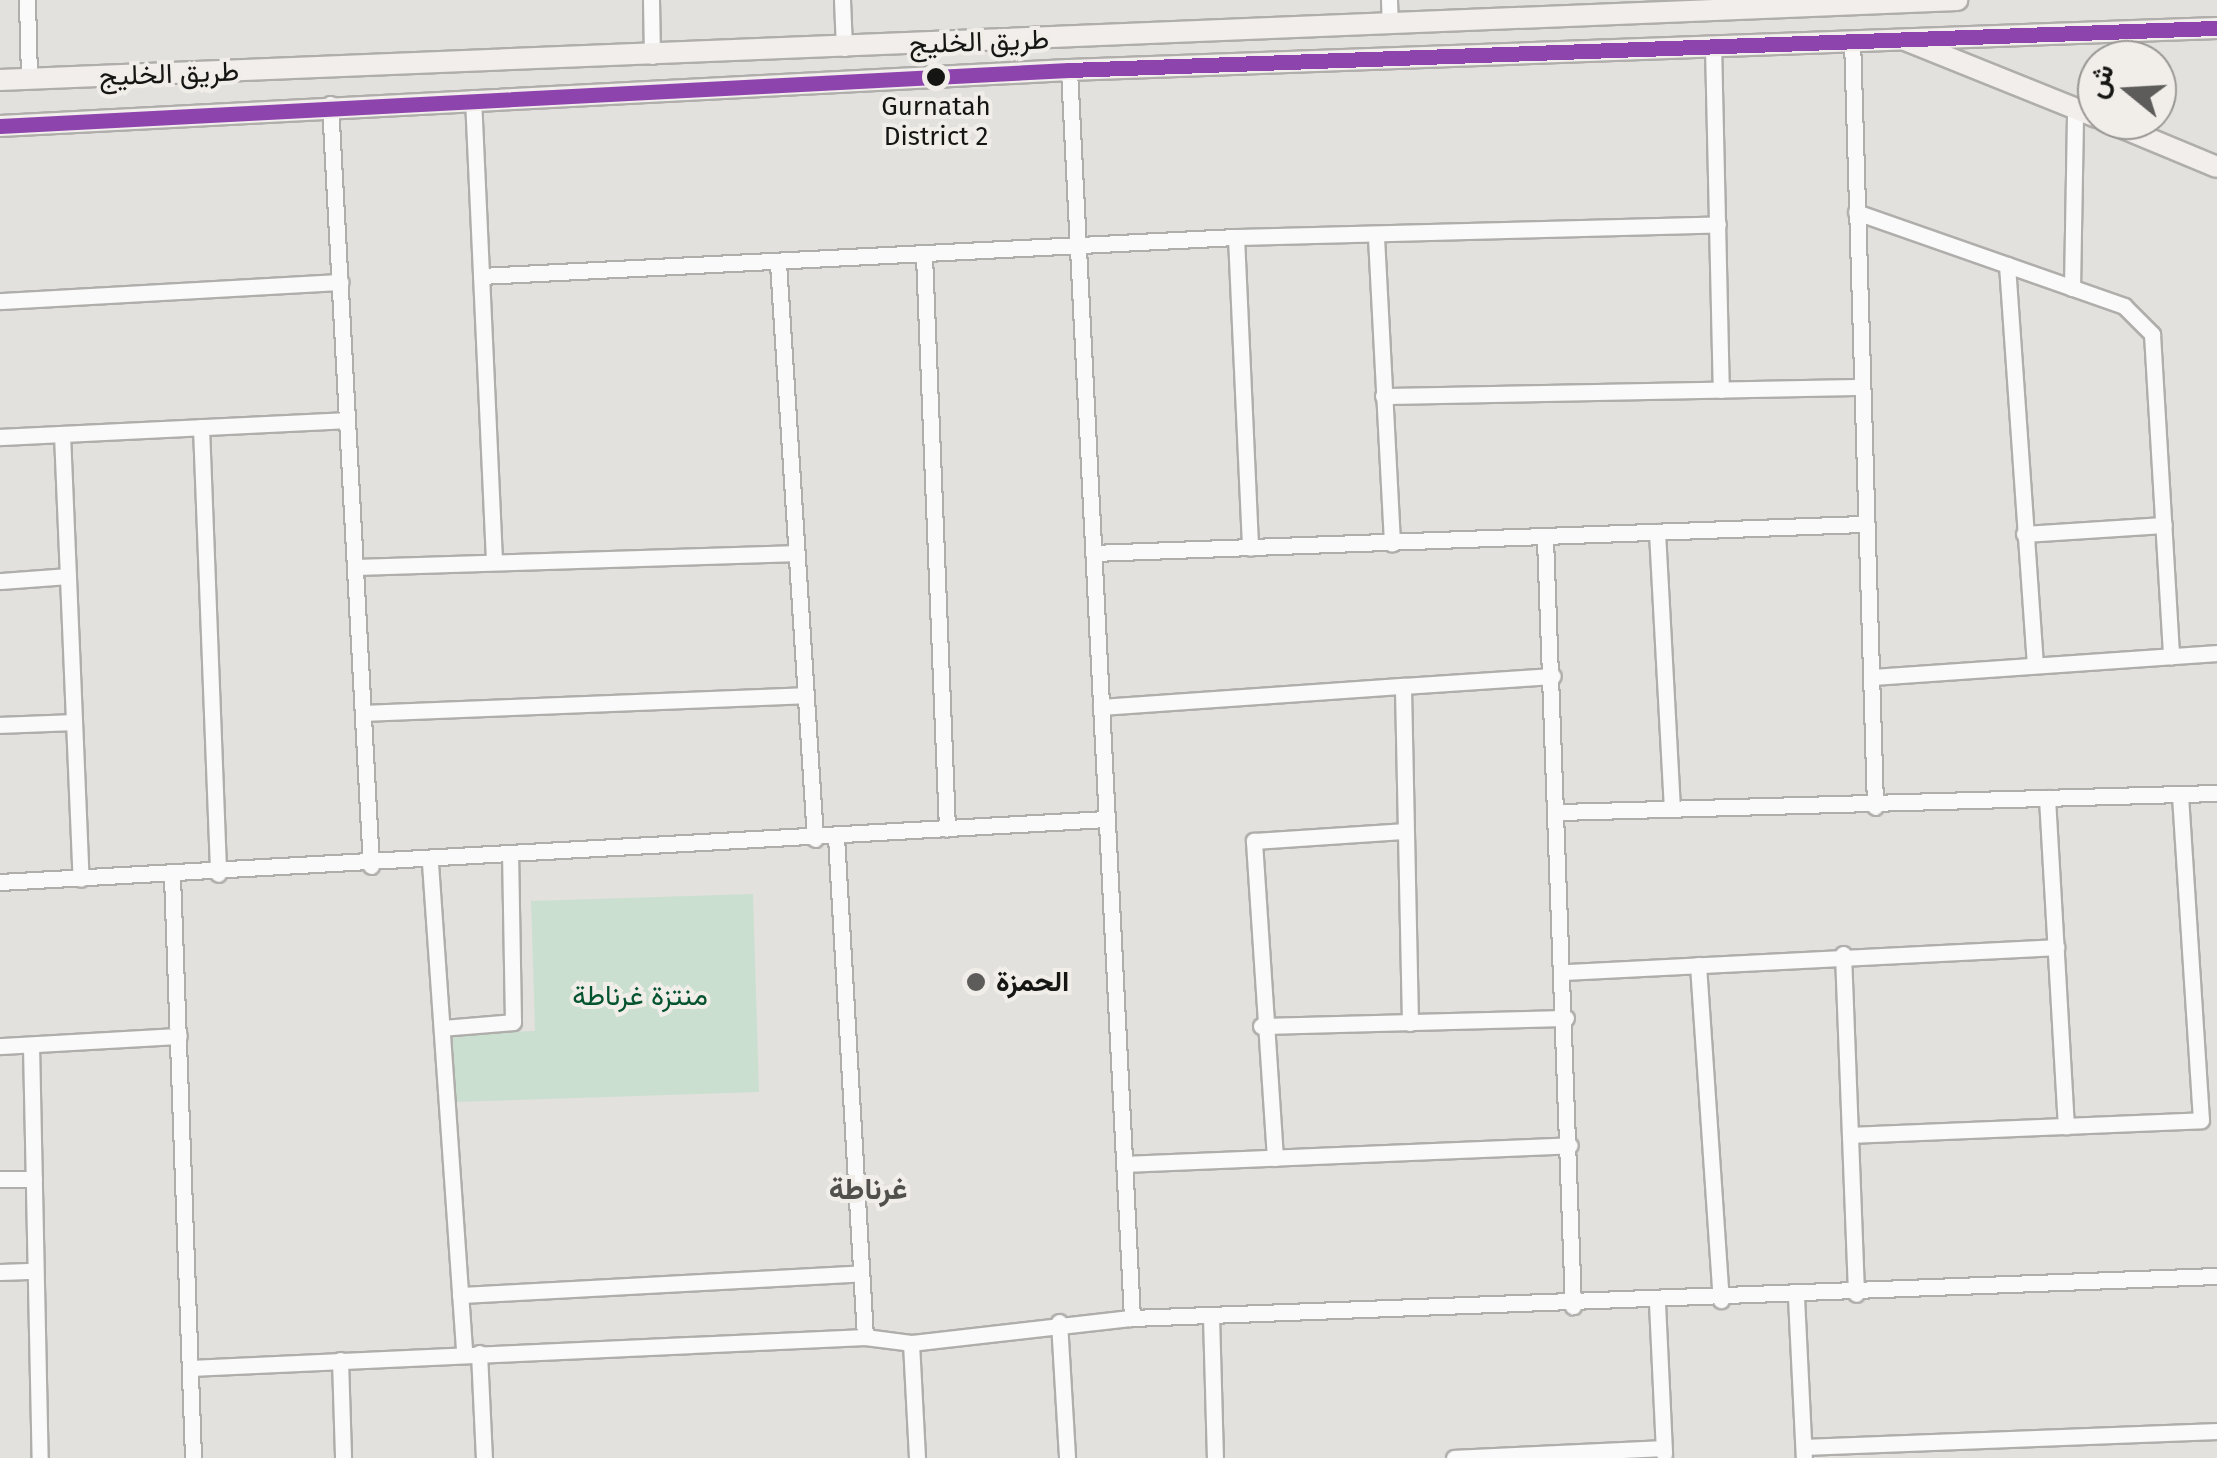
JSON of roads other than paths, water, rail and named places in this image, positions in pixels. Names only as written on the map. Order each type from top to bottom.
[{"type":"main road","name":"طريق الخليج","points":[[0,80],[1390,24],[1576,8],[1957,0]]},
{"type":"main road","name":"طريق الخليج","points":[[0,126],[330,104],[1069,70],[1898,37],[2213,29]]},
{"type":"main road","points":[[1898,37],[2077,109]]},
{"type":"main road","points":[[2151,140],[2217,167]]},
{"type":"street","points":[[27,0],[29,79]]},
{"type":"street","points":[[650,0],[652,56]]},
{"type":"street","points":[[842,0],[844,48]]},
{"type":"street","points":[[1390,0],[1390,24]]},
{"type":"street","points":[[1852,39],[1863,524],[1873,677],[1875,807]]},
{"type":"street","points":[[1713,45],[1721,390]]},
{"type":"street","points":[[1069,70],[1132,1318]]},
{"type":"street","points":[[473,98],[494,562]]},
{"type":"street","points":[[330,104],[372,866]]},
{"type":"street","points":[[2072,288],[2074,108]]},
{"type":"street","points":[[1856,212],[2124,306],[2152,334],[2171,656]]},
{"type":"street","points":[[481,276],[1078,250],[1236,236],[1376,237],[1718,224]]},
{"type":"street","points":[[1236,236],[1250,548]]},
{"type":"street","points":[[1376,237],[1392,544]]},
{"type":"street","points":[[924,256],[946,829]]},
{"type":"street","points":[[778,262],[792,552],[815,839]]},
{"type":"street","points":[[2007,265],[2035,665]]},
{"type":"street","points":[[0,301],[340,282]]},
{"type":"street","points":[[1383,396],[1861,387]]},
{"type":"street","points":[[0,436],[347,420]]},
{"type":"street","points":[[201,427],[218,874]]},
{"type":"street","points":[[62,434],[81,879]]},
{"type":"street","points":[[1094,553],[1546,539],[1863,524]]},
{"type":"street","points":[[2024,534],[2164,525]]},
{"type":"street","points":[[1657,532],[1672,808]]},
{"type":"street","points":[[1546,539],[1566,972],[1573,1306]]},
{"type":"street","points":[[355,567],[792,552]]},
{"type":"street","points":[[0,582],[68,576]]},
{"type":"street","points":[[1873,677],[2217,653]]},
{"type":"street","points":[[1101,707],[1553,676]]},
{"type":"street","points":[[1403,686],[1410,1023]]},
{"type":"street","points":[[363,713],[804,695]]},
{"type":"street","points":[[0,725],[74,722]]},
{"type":"street","points":[[1850,1135],[2209,1120],[2180,794]]},
{"type":"street","points":[[1560,812],[1875,807],[2217,794]]},
{"type":"street","points":[[2048,798],[2066,1126]]},
{"type":"street","points":[[0,882],[372,866],[1107,819]]},
{"type":"street","points":[[1274,1158],[1261,1026],[1254,841],[1404,832]]},
{"type":"street","points":[[836,837],[865,1337]]},
{"type":"street","points":[[442,1028],[512,1022],[510,858]]},
{"type":"street","points":[[430,862],[460,1295],[472,1353],[484,1458]]},
{"type":"street","points":[[172,876],[194,1458]]},
{"type":"street","points":[[1566,972],[1843,954],[2056,947]]},
{"type":"street","points":[[1843,954],[1856,1294]]},
{"type":"street","points":[[1698,966],[1721,1300]]},
{"type":"street","points":[[1261,1026],[1566,1018]]},
{"type":"street","points":[[0,1046],[179,1036]]},
{"type":"street","points":[[31,1046],[40,1458]]},
{"type":"street","points":[[1125,1164],[1570,1146]]},
{"type":"street","points":[[0,1179],[34,1179]]},
{"type":"street","points":[[0,1272],[36,1271]]},
{"type":"street","points":[[460,1295],[860,1273]]},
{"type":"street","points":[[190,1368],[865,1337],[911,1343],[1059,1322],[1132,1318],[1657,1303],[2217,1276]]},
{"type":"street","points":[[1796,1297],[1804,1453],[2217,1430]]},
{"type":"street","points":[[1454,1458],[1664,1453],[1657,1303]]},
{"type":"street","points":[[1211,1316],[1215,1458]]},
{"type":"street","points":[[1059,1322],[1067,1458]]},
{"type":"street","points":[[911,1343],[917,1458]]},
{"type":"street","points":[[340,1360],[343,1458]]},
{"type":"place","name":"Gurnatah District 2","points":[[936,77]]},
{"type":"place","name":"الحمزة","points":[[976,982]]},
{"type":"district","name":"غرناطة","points":[[868,1189]]},
{"type":"park label","name":"منتزة غرناطة","points":[[640,996]]}]
